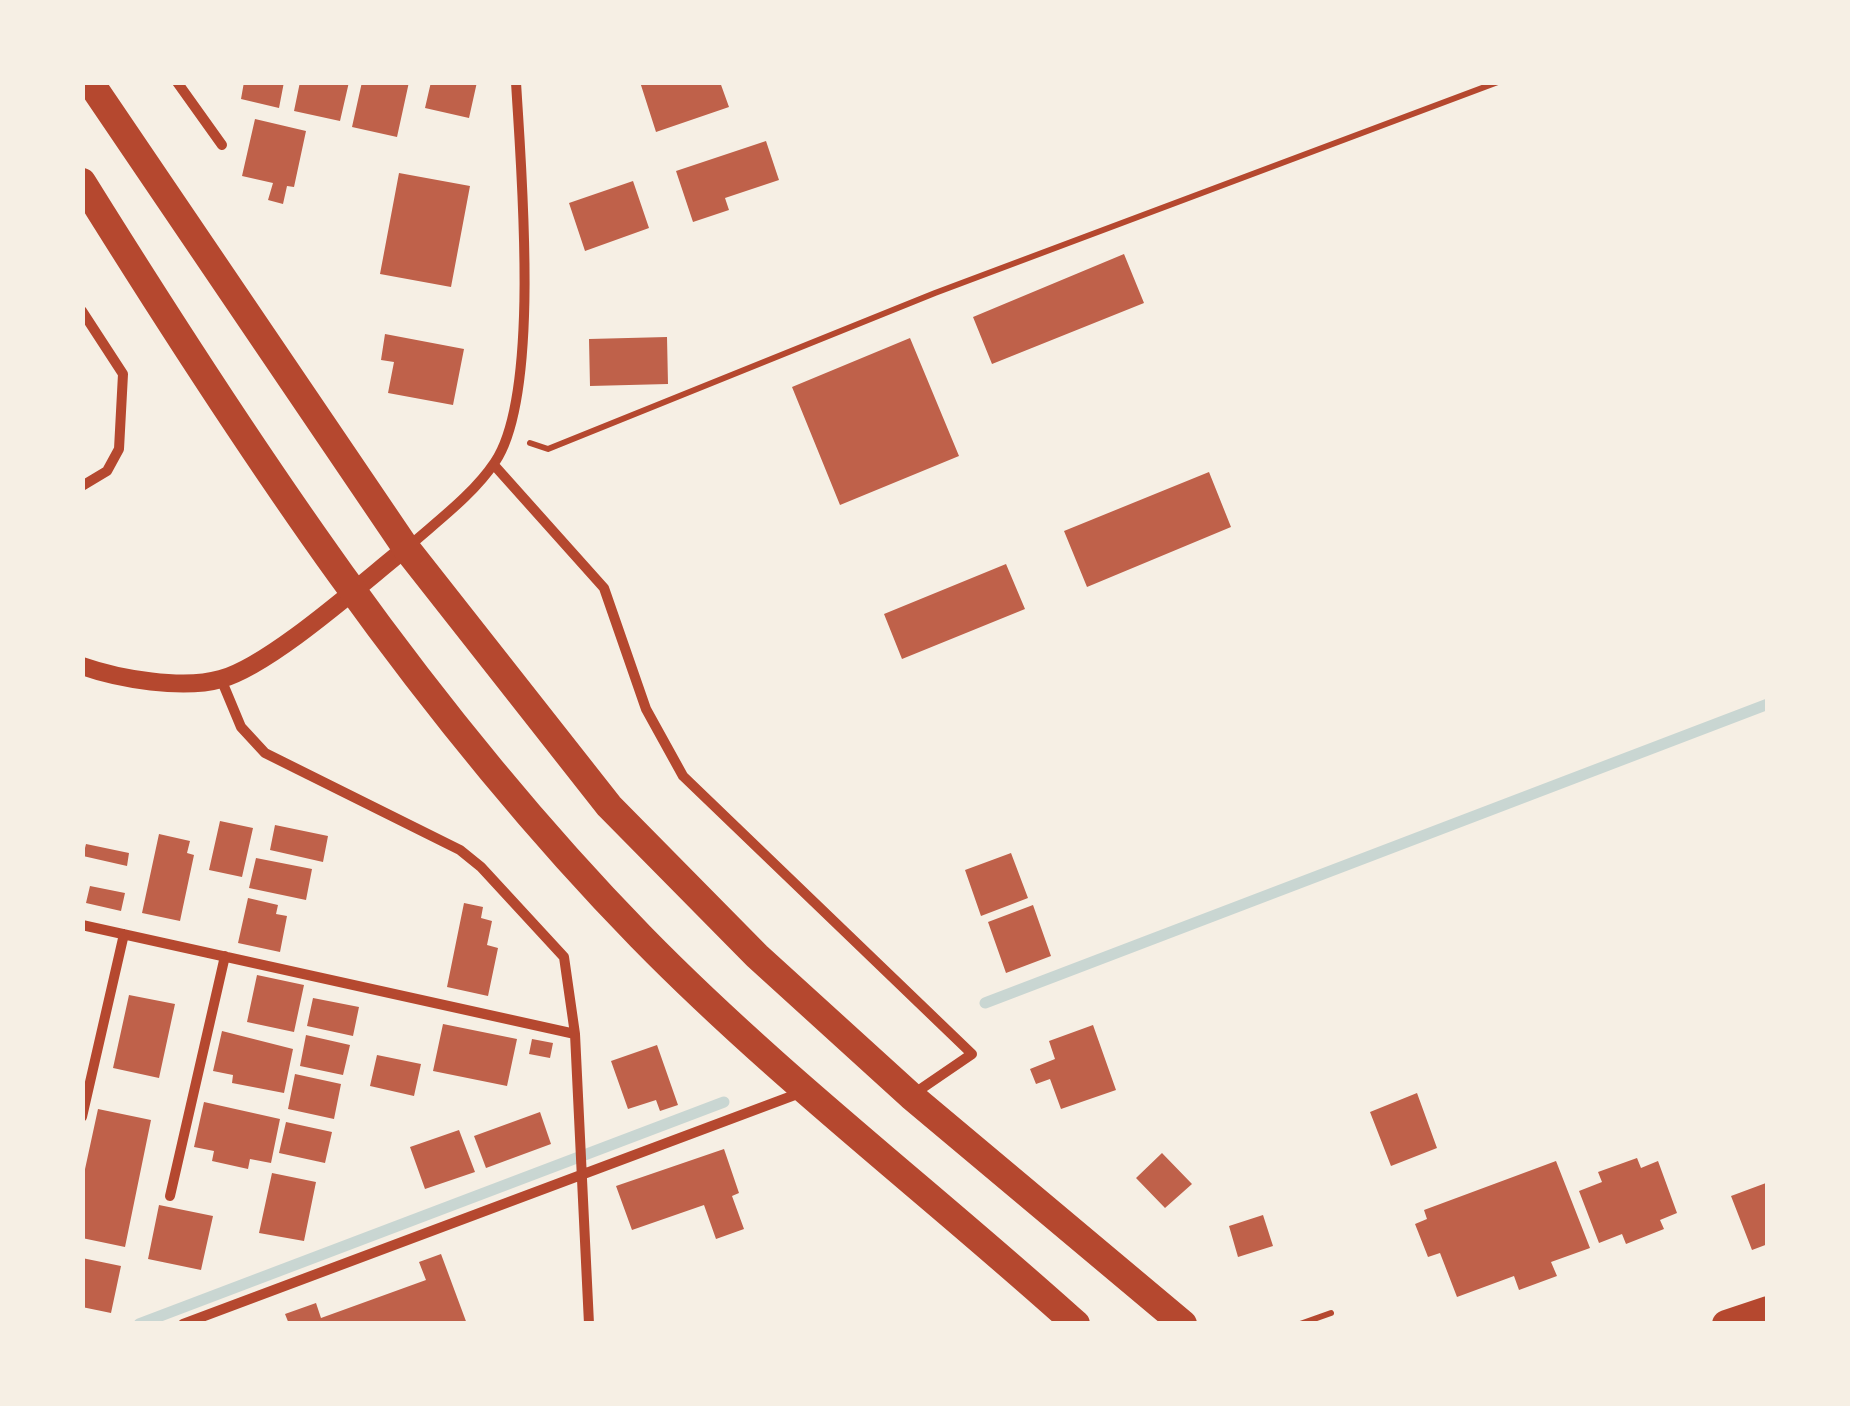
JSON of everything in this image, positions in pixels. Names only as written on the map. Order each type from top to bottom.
[{"type":"highway","points":[[90,82],[406,548],[610,806],[757,956],[911,1096],[1183,1324]]},
{"type":"highway","points":[[82,182],[352,591],[461,736],[640,936],[803,1092],[1076,1324]]},
{"type":"highway","points":[[1726,1324],[1768,1310]]},
{"type":"street","points":[[176,82],[222,145]]},
{"type":"street","points":[[82,666],[156,682],[221,679],[281,646],[352,591],[406,548],[494,464],[510,436],[523,344],[516,82]]},
{"type":"street","points":[[82,312],[123,374],[119,449],[107,471],[82,486]]},
{"type":"street","points":[[494,464],[604,588],[646,709],[683,776],[972,1054],[911,1096]]},
{"type":"street","points":[[221,679],[240,727],[265,753],[460,850],[482,867],[564,958],[572,987],[588,1324]]},
{"type":"street","points":[[82,925],[575,1034]]},
{"type":"street","points":[[82,1117],[124,934]]},
{"type":"street","points":[[170,1196],[224,956]]},
{"type":"street","points":[[183,1324],[803,1092]]},
{"type":"path","points":[[510,436],[548,449],[935,293],[1498,82]]},
{"type":"path","points":[[1300,1324],[1331,1312]]},
{"type":"building","points":[[244,82],[284,82],[279,108],[241,99]]},
{"type":"building","points":[[300,82],[349,82],[340,121],[294,111]]},
{"type":"building","points":[[362,82],[409,82],[397,137],[352,127]]},
{"type":"building","points":[[431,82],[477,82],[469,118],[425,108]]},
{"type":"building","points":[[640,82],[720,82],[729,107],[656,132]]},
{"type":"building","points":[[255,119],[306,131],[294,187],[287,186],[283,204],[268,200],[273,183],[242,176]]},
{"type":"building","points":[[766,141],[779,180],[725,198],[729,210],[693,222],[676,171]]},
{"type":"building","points":[[399,173],[470,186],[451,287],[380,274]]},
{"type":"building","points":[[633,181],[649,228],[585,251],[569,203]]},
{"type":"building","points":[[1124,254],[1144,303],[992,364],[973,317]]},
{"type":"building","points":[[385,334],[464,349],[453,405],[388,393],[394,362],[381,360]]},
{"type":"building","points":[[667,337],[668,384],[590,386],[589,339]]},
{"type":"building","points":[[910,338],[959,456],[840,505],[792,387]]},
{"type":"building","points":[[1209,472],[1231,527],[1087,587],[1064,531]]},
{"type":"building","points":[[1006,564],[1025,609],[902,659],[884,614]]},
{"type":"building","points":[[220,821],[253,828],[242,877],[209,870]]},
{"type":"building","points":[[275,825],[328,836],[323,862],[270,850]]},
{"type":"building","points":[[159,834],[190,841],[187,853],[194,855],[180,921],[142,913]]},
{"type":"building","points":[[86,844],[129,853],[127,866],[83,856]]},
{"type":"building","points":[[1011,853],[1028,898],[981,916],[965,870]]},
{"type":"building","points":[[256,858],[312,869],[306,900],[249,888]]},
{"type":"building","points":[[90,886],[125,893],[121,911],[86,903]]},
{"type":"building","points":[[248,898],[278,905],[276,914],[287,916],[280,952],[238,943]]},
{"type":"building","points":[[464,903],[483,907],[481,918],[492,921],[487,945],[498,948],[488,996],[447,987]]},
{"type":"building","points":[[1033,905],[1051,956],[1006,973],[988,922]]},
{"type":"building","points":[[257,975],[304,985],[294,1032],[247,1022]]},
{"type":"building","points":[[129,995],[175,1004],[159,1078],[113,1068]]},
{"type":"building","points":[[313,998],[359,1007],[353,1036],[307,1026]]},
{"type":"building","points":[[443,1024],[517,1039],[507,1086],[433,1071]]},
{"type":"building","points":[[1093,1025],[1116,1090],[1061,1109],[1050,1079],[1036,1084],[1030,1069],[1055,1059],[1049,1041]]},
{"type":"building","points":[[222,1031],[293,1049],[284,1093],[232,1083],[233,1075],[213,1071]]},
{"type":"building","points":[[306,1035],[350,1045],[343,1075],[300,1066]]},
{"type":"building","points":[[532,1039],[553,1043],[550,1058],[529,1054]]},
{"type":"building","points":[[657,1045],[678,1105],[660,1111],[656,1100],[628,1109],[611,1061]]},
{"type":"building","points":[[377,1055],[421,1064],[414,1096],[370,1086]]},
{"type":"building","points":[[295,1074],[341,1084],[334,1119],[288,1109]]},
{"type":"building","points":[[1417,1093],[1437,1148],[1391,1166],[1370,1112]]},
{"type":"building","points":[[204,1102],[280,1119],[271,1163],[250,1159],[248,1169],[212,1161],[214,1151],[194,1147]]},
{"type":"building","points":[[98,1109],[151,1120],[125,1247],[82,1238],[82,1183]]},
{"type":"building","points":[[540,1112],[551,1144],[486,1168],[474,1136]]},
{"type":"building","points":[[286,1122],[332,1132],[325,1163],[279,1153]]},
{"type":"building","points":[[459,1130],[475,1172],[425,1189],[410,1147]]},
{"type":"building","points":[[724,1149],[739,1193],[732,1196],[744,1229],[716,1239],[704,1205],[632,1230],[616,1186]]},
{"type":"building","points":[[1162,1153],[1192,1184],[1165,1208],[1136,1178]]},
{"type":"building","points":[[1637,1158],[1641,1168],[1658,1161],[1677,1213],[1660,1220],[1664,1229],[1626,1244],[1622,1234],[1599,1243],[1579,1191],[1602,1182],[1598,1172]]},
{"type":"building","points":[[1556,1161],[1590,1248],[1551,1262],[1557,1276],[1519,1290],[1514,1276],[1457,1297],[1440,1253],[1428,1257],[1415,1224],[1427,1219],[1424,1210]]},
{"type":"building","points":[[272,1173],[316,1182],[304,1241],[259,1233]]},
{"type":"building","points":[[1766,1183],[1768,1244],[1752,1250],[1731,1196]]},
{"type":"building","points":[[159,1205],[213,1216],[201,1270],[148,1259]]},
{"type":"building","points":[[1263,1215],[1273,1246],[1238,1257],[1229,1226]]},
{"type":"building","points":[[441,1254],[467,1324],[289,1324],[285,1314],[316,1303],[321,1318],[426,1280],[419,1262]]},
{"type":"building","points":[[82,1258],[121,1266],[111,1313],[82,1307]]},
{"type":"waterway","points":[[985,1003],[1768,704]]},
{"type":"waterway","points":[[139,1324],[724,1102]]}]
